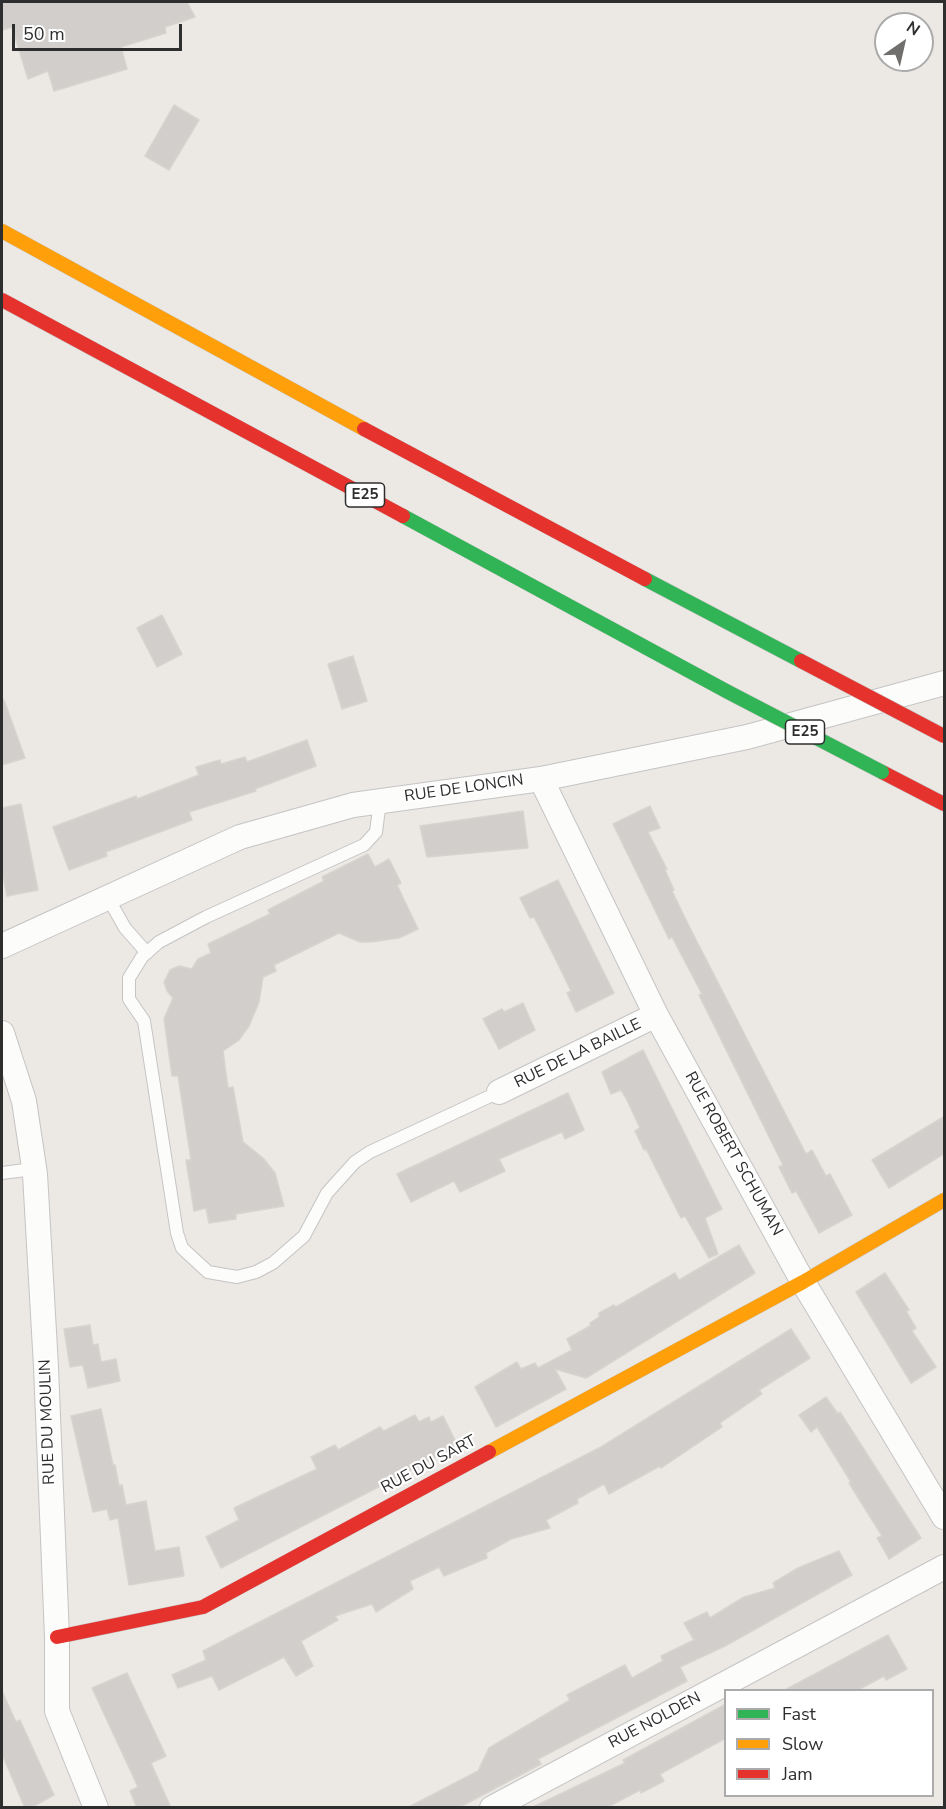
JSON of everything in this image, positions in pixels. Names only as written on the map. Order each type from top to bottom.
[{"type":"main road","points":[[2,231],[491,499],[945,736]]},
{"type":"main road","name":"E25","points":[[2,300],[728,692],[945,804]]},
{"type":"main road","name":"RUE DU SART","points":[[57,1637],[203,1607],[803,1282],[945,1200]]},
{"type":"street","name":"RUE DE LONCIN","points":[[2,946],[240,837],[353,805],[542,778],[747,737],[945,683]]},
{"type":"street","name":"RUE ROBERT SCHUMAN","points":[[542,778],[656,1015],[803,1282],[944,1516]]},
{"type":"street","name":"RUE DE LA BAILLE","points":[[499,1092],[656,1015]]},
{"type":"street","name":"RUE DU MOULIN","points":[[2,1033],[24,1101],[33,1169],[46,1367],[57,1637],[57,1711],[96,1808]]},
{"type":"street","name":"RUE NOLDEN","points":[[492,1808],[945,1567]]},
{"type":"lane","points":[[380,801],[376,832],[364,845],[206,917],[159,942],[147,953],[129,978],[129,999],[144,1021],[177,1233],[183,1248],[208,1272],[237,1276],[256,1272],[273,1263],[304,1236],[327,1193],[355,1162],[370,1152],[499,1092]]},
{"type":"lane","points":[[108,898],[125,928],[147,953]]},
{"type":"lane","points":[[2,1173],[33,1169]]},
{"type":"building","points":[[2,2],[187,2],[195,17],[165,27],[166,33],[121,47],[127,69],[54,91],[48,71],[28,79],[12,27],[2,30]]},
{"type":"building","points":[[174,105],[199,120],[169,170],[145,156]]},
{"type":"building","points":[[162,615],[182,654],[157,667],[137,628]]},
{"type":"building","points":[[353,656],[367,701],[342,709],[328,664]]},
{"type":"building","points":[[4,700],[25,758],[2,765],[2,701]]},
{"type":"building","points":[[307,740],[316,766],[255,789],[256,791],[189,812],[192,820],[106,852],[107,856],[69,870],[53,827],[136,796],[137,799],[199,775],[196,767],[220,760],[221,764],[245,757],[247,762]]},
{"type":"building","points":[[21,804],[38,890],[7,896],[2,870],[2,808]]},
{"type":"building","points":[[650,806],[660,828],[648,832],[667,869],[665,870],[674,890],[672,891],[690,928],[806,1154],[812,1150],[826,1176],[830,1174],[852,1215],[819,1233],[796,1191],[792,1193],[779,1167],[783,1165],[699,995],[702,994],[672,937],[669,939],[613,824]]},
{"type":"building","points":[[523,811],[528,848],[427,857],[420,826]]},
{"type":"building","points":[[368,854],[375,867],[389,859],[401,883],[397,885],[418,929],[399,938],[371,942],[360,942],[339,933],[274,965],[276,971],[263,977],[259,1002],[249,1026],[239,1040],[223,1051],[228,1088],[233,1087],[243,1142],[263,1158],[275,1173],[284,1206],[236,1214],[236,1219],[209,1223],[206,1208],[194,1211],[186,1160],[191,1160],[178,1076],[172,1076],[164,1019],[173,998],[164,982],[170,970],[179,966],[192,969],[198,959],[211,953],[208,944],[270,914],[268,910],[324,881],[322,877]]},
{"type":"building","points":[[558,880],[614,993],[576,1012],[567,993],[571,991],[555,958],[534,917],[530,918],[520,898]]},
{"type":"building","points":[[523,1003],[535,1030],[499,1049],[483,1019],[502,1009],[504,1012]]},
{"type":"building","points":[[643,1050],[722,1209],[705,1218],[718,1254],[709,1258],[685,1216],[681,1218],[646,1149],[644,1150],[635,1131],[640,1128],[626,1098],[621,1090],[611,1094],[602,1072]]},
{"type":"building","points":[[568,1093],[584,1130],[565,1139],[562,1132],[499,1159],[505,1171],[460,1192],[454,1181],[411,1202],[397,1174]]},
{"type":"building","points":[[945,1116],[945,1153],[889,1188],[872,1160]]},
{"type":"building","points":[[739,1245],[755,1273],[586,1378],[555,1369],[566,1389],[496,1427],[475,1387],[517,1362],[521,1369],[535,1363],[538,1368],[572,1350],[567,1339],[590,1326],[590,1323],[599,1317],[599,1313],[614,1305],[616,1307],[675,1273],[679,1280]]},
{"type":"building","points":[[885,1273],[909,1310],[906,1311],[916,1328],[912,1331],[936,1367],[911,1383],[856,1292]]},
{"type":"building","points":[[90,1325],[93,1345],[98,1344],[101,1362],[116,1359],[120,1381],[88,1388],[83,1365],[70,1367],[64,1329]]},
{"type":"building","points":[[791,1329],[810,1358],[759,1390],[762,1394],[720,1423],[722,1427],[661,1468],[660,1466],[609,1494],[604,1484],[577,1499],[578,1503],[546,1520],[550,1528],[511,1539],[486,1553],[487,1558],[444,1576],[439,1567],[410,1581],[413,1589],[376,1612],[372,1604],[335,1616],[338,1620],[301,1641],[313,1666],[296,1676],[284,1657],[219,1690],[212,1676],[178,1688],[172,1675],[206,1660],[203,1651],[601,1447]]},
{"type":"building","points":[[826,1397],[838,1414],[840,1412],[921,1538],[889,1559],[877,1538],[882,1536],[817,1427],[811,1432],[799,1415]]},
{"type":"building","points":[[101,1409],[113,1465],[115,1465],[119,1486],[122,1485],[126,1505],[146,1501],[155,1551],[179,1547],[184,1576],[129,1585],[118,1518],[110,1520],[107,1509],[93,1512],[71,1416]]},
{"type":"building","points":[[415,1415],[419,1422],[429,1417],[431,1422],[443,1416],[458,1446],[221,1568],[206,1537],[239,1520],[234,1508],[317,1469],[311,1457],[335,1445],[338,1450],[380,1427],[384,1431]]},
{"type":"building","points":[[839,1551],[852,1575],[725,1646],[680,1667],[687,1681],[538,1759],[541,1764],[458,1808],[407,1808],[478,1771],[489,1748],[570,1700],[567,1695],[625,1665],[632,1678],[663,1661],[661,1656],[694,1640],[684,1623],[707,1612],[710,1618],[744,1597],[775,1588],[773,1583],[798,1568]]},
{"type":"building","points":[[888,1635],[907,1669],[886,1680],[884,1676],[860,1689],[787,1689]]},
{"type":"building","points":[[127,1673],[166,1756],[151,1763],[171,1808],[137,1808],[130,1791],[138,1787],[92,1688]]},
{"type":"building","points":[[2,1691],[16,1722],[20,1720],[54,1795],[30,1808],[25,1808],[2,1754]]},
{"type":"building","points":[[724,1705],[724,1739],[660,1774],[664,1781],[641,1793],[640,1790],[606,1808],[531,1808],[625,1763],[623,1760]]},
{"type":"traffic: fast","points":[[403,516],[728,692]]},
{"type":"traffic: fast","points":[[645,579],[801,661]]},
{"type":"traffic: fast","points":[[728,692],[882,772]]},
{"type":"traffic: slow","points":[[2,231],[364,429]]},
{"type":"traffic: slow","points":[[489,1452],[803,1282],[944,1200]]},
{"type":"traffic: jam","points":[[2,300],[403,516]]},
{"type":"traffic: jam","points":[[364,429],[645,579]]},
{"type":"traffic: jam","points":[[801,661],[944,736]]},
{"type":"traffic: jam","points":[[882,772],[944,804]]},
{"type":"traffic: jam","points":[[57,1637],[203,1607],[489,1452]]}]
